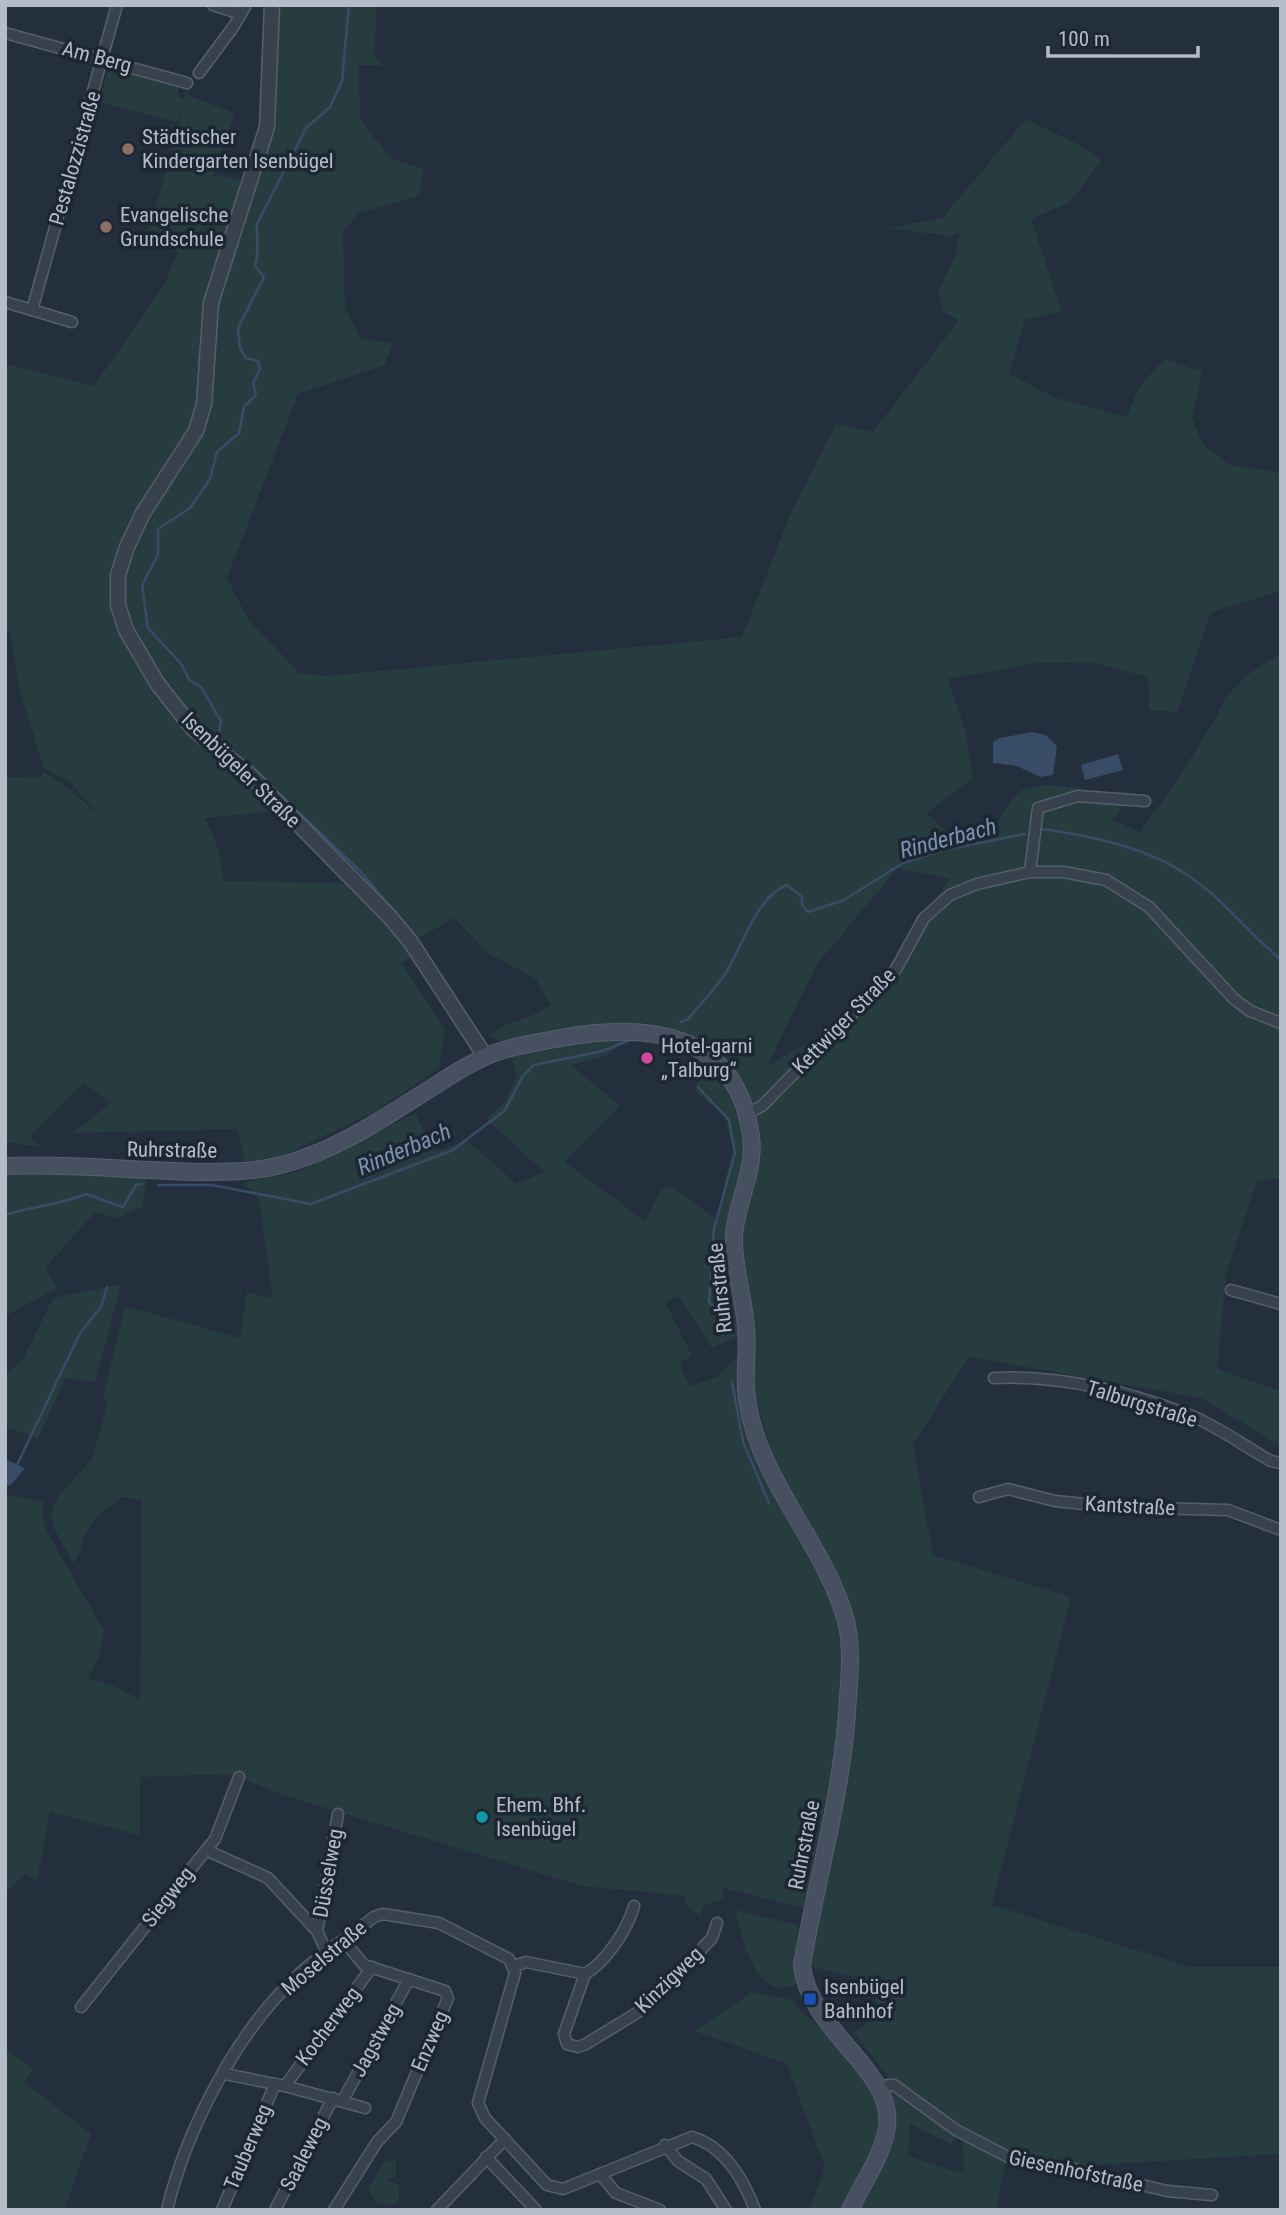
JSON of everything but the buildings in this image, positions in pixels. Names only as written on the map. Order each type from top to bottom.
[{"type":"main road","name":"Ruhrstraße","points":[[5,1166],[167,1172],[235,1172],[275,1167],[316,1153],[373,1125],[485,1056],[508,1048],[623,1030],[676,1037],[708,1055],[722,1069],[734,1085],[746,1114],[752,1161],[735,1228],[734,1255],[746,1328],[746,1392],[771,1474],[833,1585],[847,1624],[850,1659],[847,1734],[805,1948],[803,1978],[818,2013],[877,2086],[885,2103],[888,2124],[884,2141],[850,2210]]},
{"type":"street","name":"Pestalozzistraße","points":[[32,310],[117,5]]},
{"type":"street","points":[[199,73],[243,10],[213,5]]},
{"type":"street","name":"Isenbügeler Straße","points":[[272,5],[267,127],[211,303],[204,404],[196,431],[143,513],[127,547],[118,575],[118,605],[126,630],[170,700],[193,729],[250,775],[390,917],[410,941],[485,1056]]},
{"type":"street","name":"Am Berg","points":[[5,33],[104,58],[187,83]]},
{"type":"street","points":[[5,302],[72,322]]},
{"type":"street","points":[[1030,872],[1038,808],[1068,797],[1145,801]]},
{"type":"street","name":"Kettwiger Straße","points":[[746,1114],[762,1106],[896,969],[924,918],[950,895],[976,884],[1030,872],[1081,874],[1117,885],[1149,907],[1234,999],[1250,1011],[1281,1023]]},
{"type":"street","points":[[1231,1290],[1281,1304]]},
{"type":"street","name":"Talburgstraße","points":[[994,1378],[1035,1376],[1115,1392],[1189,1414],[1271,1461],[1281,1462]]},
{"type":"street","name":"Kantstraße","points":[[979,1497],[1008,1489],[1055,1501],[1114,1507],[1228,1510],[1281,1530]]},
{"type":"street","name":"Siegweg","points":[[81,2007],[215,1839],[239,1777]]},
{"type":"street","name":"Düsselweg","points":[[317,1931],[338,1814]]},
{"type":"street","points":[[206,1850],[268,1878],[317,1931],[327,1953]]},
{"type":"street","name":"Kinzigweg","points":[[634,1906],[631,1920],[594,1969],[585,1974],[564,2034],[567,2044],[578,2047],[648,2006],[712,1938],[718,1923]]},
{"type":"street","name":"Moselstraße","points":[[167,2210],[181,2163],[201,2116],[247,2035],[298,1976],[344,1941],[383,1914],[439,1923],[509,1958],[514,1966]]},
{"type":"street","name":"Enzweg","points":[[334,2210],[377,2142],[396,2122],[448,1998],[444,1991],[364,1965],[344,1941]]},
{"type":"street","points":[[585,1974],[526,1962],[514,1966],[515,1973],[478,2103],[485,2118],[547,2185],[563,2189],[665,2145],[692,2137],[705,2140],[721,2154],[741,2179],[755,2210]]},
{"type":"street","name":"Kocherweg","points":[[280,2085],[372,1967]]},
{"type":"street","name":"Jagstweg","points":[[338,2099],[409,1979]]},
{"type":"street","points":[[225,2074],[338,2099],[365,2108]]},
{"type":"street","name":"Tauberweg","points":[[222,2210],[280,2085]]},
{"type":"street","name":"Giesenhofstraße","points":[[877,2086],[894,2085],[956,2130],[1012,2159],[1078,2170],[1167,2191],[1212,2194]]},
{"type":"street","name":"Saaleweg","points":[[275,2210],[338,2099]]},
{"type":"street","points":[[442,2208],[505,2139]]},
{"type":"street","points":[[665,2145],[678,2161],[706,2179],[726,2210]]},
{"type":"street","points":[[486,2157],[536,2210]]},
{"type":"street","points":[[600,2174],[617,2193],[660,2210]]},
{"type":"green space","points":[[272,5],[377,5],[374,54],[383,65],[359,65],[360,119],[390,158],[424,169],[419,196],[359,213],[343,232],[345,308],[361,339],[394,343],[384,365],[298,394],[227,578],[248,619],[299,673],[326,676],[742,637],[790,515],[836,424],[873,432],[959,320],[943,312],[938,292],[955,257],[960,232],[951,236],[886,228],[942,218],[1026,119],[1079,145],[1102,160],[1070,202],[1031,219],[1062,312],[1025,319],[1009,374],[1056,398],[1126,417],[1140,386],[1164,359],[1202,372],[1192,418],[1203,444],[1229,465],[1281,473],[1281,591],[1211,612],[1177,712],[1149,710],[1148,677],[1092,662],[1037,663],[948,679],[966,732],[973,779],[926,813],[956,840],[993,830],[1009,803],[1021,791],[1031,787],[1059,786],[1128,800],[1113,820],[1140,832],[1215,720],[1225,698],[1247,675],[1281,653],[1281,1178],[1257,1181],[1226,1274],[1217,1369],[1281,1391],[1281,1446],[1201,1398],[969,1357],[913,1444],[933,1555],[1071,1597],[992,1905],[1190,1967],[1281,1967],[1281,2154],[1026,2169],[916,2095],[962,2129],[951,2144],[910,2124],[908,2156],[964,2174],[963,2139],[1006,2160],[996,2210],[809,2210],[825,2168],[787,2064],[695,2031],[752,1992],[792,2000],[838,2045],[872,2093],[888,2076],[854,2033],[879,2015],[871,1981],[809,1966],[855,1648],[776,1466],[754,1393],[755,1326],[742,1256],[742,1229],[761,1157],[760,1133],[748,1102],[687,1035],[648,1023],[624,1024],[505,1045],[489,1035],[551,1005],[535,978],[489,954],[454,918],[417,939],[410,959],[402,963],[445,1031],[439,1068],[376,1111],[284,1155],[245,1162],[238,1129],[72,1133],[111,1103],[84,1083],[30,1137],[41,1147],[5,1142],[5,777],[42,778],[42,771],[65,785],[101,817],[69,781],[44,768],[19,689],[10,633],[5,632],[5,563],[10,563],[5,560],[5,364],[94,386],[164,285],[178,251],[144,240],[168,167],[181,111],[177,122],[99,102],[108,70],[113,68],[173,83],[178,86],[178,97],[184,99],[188,84],[187,95],[235,113],[213,175],[252,182],[279,44]],"holes":[[[277,811],[342,883],[223,881],[218,848],[204,818]],[[898,868],[950,879],[899,949],[879,983],[819,1036],[767,1066],[817,964]]]},
{"type":"green space","points":[[644,1037],[618,1045],[606,1056],[571,1065],[620,1106],[565,1162],[645,1221],[661,1189],[674,1188],[716,1219],[733,1148],[724,1116],[694,1090],[708,1065],[727,1090],[744,1136],[745,1158],[726,1253],[739,1336],[712,1348],[678,1296],[665,1302],[692,1356],[680,1363],[689,1387],[719,1376],[740,1354],[748,1424],[771,1490],[809,1549],[829,1588],[843,1635],[840,1734],[804,1908],[723,1888],[723,1899],[704,1905],[700,1916],[687,1906],[685,1896],[582,1886],[283,1795],[231,1774],[140,1777],[140,1835],[50,1812],[37,1880],[25,1874],[5,1893],[5,1494],[44,1502],[42,1517],[47,1532],[104,1631],[99,1656],[88,1678],[116,1687],[140,1700],[142,1500],[121,1497],[100,1515],[86,1532],[73,1563],[55,1530],[51,1516],[58,1496],[92,1459],[108,1402],[103,1399],[125,1306],[240,1338],[247,1292],[273,1299],[259,1199],[243,1182],[298,1172],[415,1113],[435,1152],[467,1140],[516,1184],[544,1172],[486,1119],[506,1101],[517,1075],[511,1057],[589,1042]]},
{"type":"green space","points":[[5,1172],[147,1177],[142,1207],[117,1218],[95,1212],[45,1268],[58,1288],[5,1316]]},
{"type":"green space","points":[[121,1284],[95,1382],[66,1378],[38,1438],[5,1427],[5,1375],[22,1361],[53,1298]]},
{"type":"green space","points":[[735,1910],[798,1925],[797,1984],[782,1987],[770,1985],[761,1977],[747,1951]]},
{"type":"green space","points":[[5,2048],[33,2069],[24,2082],[91,2134],[64,2210],[5,2210]]},
{"type":"green space","points":[[396,2160],[396,2176],[386,2180],[399,2185],[399,2201],[392,2205],[377,2203],[368,2189],[385,2161]]},
{"type":"water","points":[[1032,732],[1046,735],[1057,746],[1053,775],[1040,777],[1017,766],[993,763],[993,742],[1000,738]]},
{"type":"water","points":[[1118,754],[1123,770],[1085,780],[1081,765]]},
{"type":"water","points":[[5,1459],[25,1468],[11,1485],[5,1486]]},
{"type":"waterway","points":[[225,747],[218,738],[221,721],[201,687],[189,680],[182,665],[148,628],[142,585],[158,555],[158,529],[190,508],[210,479],[217,452],[239,433],[244,407],[256,395],[253,383],[260,369],[258,361],[246,358],[240,348],[238,328],[264,277],[255,266],[258,250],[257,224],[306,128],[330,107],[342,81],[349,5]]},
{"type":"waterway","points":[[265,780],[361,872],[395,912]]},
{"type":"waterway","name":"Rinderbach","points":[[1041,829],[1118,844],[1172,866],[1213,895],[1281,960]]},
{"type":"waterway","name":"Rinderbach","points":[[681,1022],[688,1019],[723,977],[758,912],[776,891],[787,885],[802,897],[802,905],[808,912],[844,900],[903,863],[943,850],[1025,834]]},
{"type":"waterway","name":"Rinderbach","points":[[158,1185],[212,1185],[311,1204],[453,1150],[505,1110],[523,1076],[534,1065],[603,1051],[630,1040]]},
{"type":"waterway","points":[[698,1087],[729,1120],[735,1153],[714,1229],[709,1302],[722,1314],[723,1335]]},
{"type":"waterway","points":[[5,1215],[86,1194],[123,1207],[136,1185],[142,1184]]},
{"type":"waterway","points":[[17,1465],[80,1333],[101,1307],[107,1287]]},
{"type":"waterway","points":[[732,1382],[743,1442],[769,1503]]},
{"type":"place","name":"Städtischer Kindergarten Isenbügel","points":[[128,149]]},
{"type":"place","name":"Evangelische Grundschule","points":[[106,227]]},
{"type":"place","name":"Hotel-garni „Talburg“","points":[[647,1058]]},
{"type":"place","name":"Ehem. Bhf. Isenbügel","points":[[482,1817]]},
{"type":"place","name":"Isenbügel Bahnhof","points":[[810,1999]]}]
